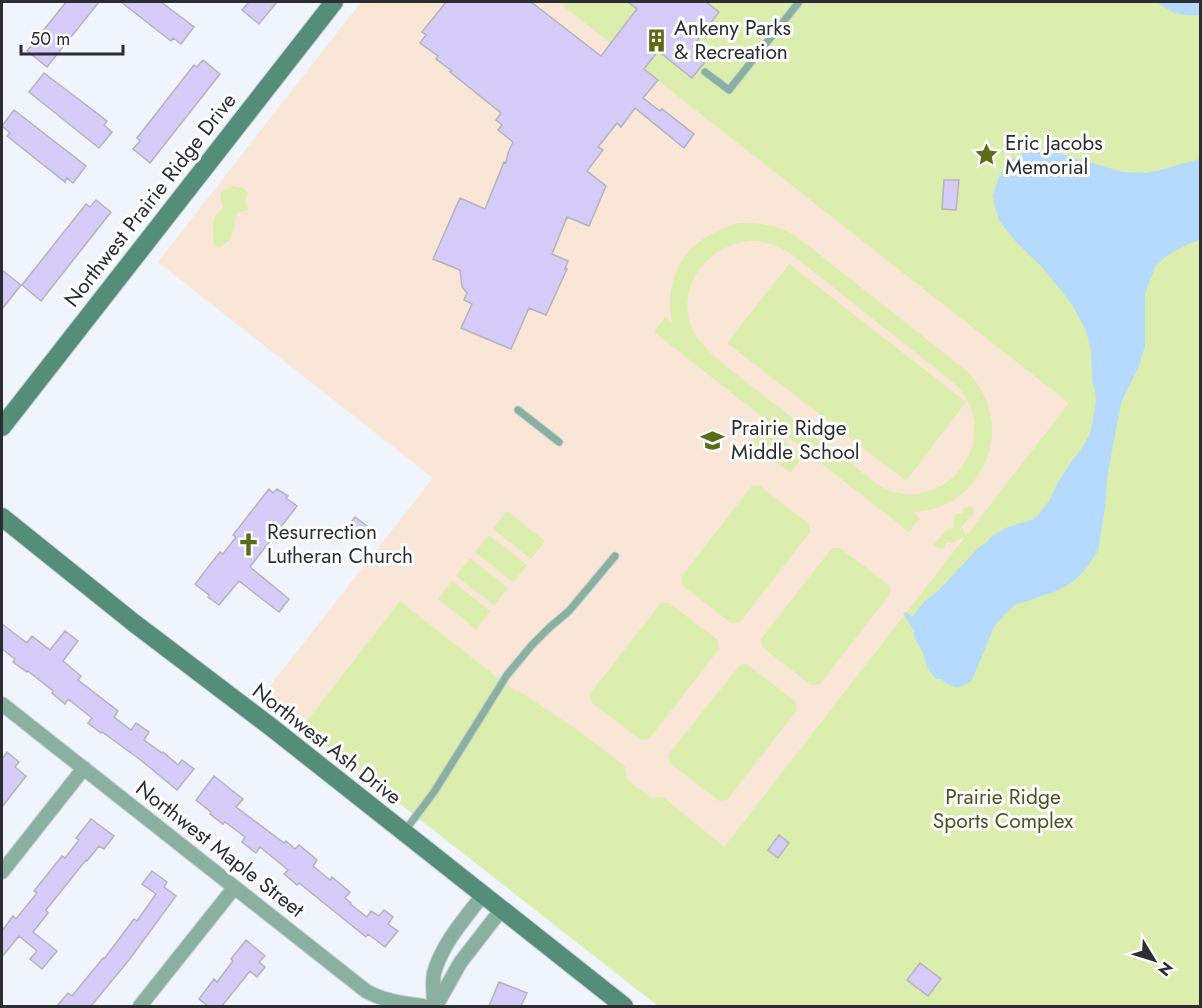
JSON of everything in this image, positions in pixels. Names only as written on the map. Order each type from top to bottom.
[{"type":"street","name":"Northwest Prairie Ridge Drive","points":[[2,427],[334,2]]},
{"type":"street","name":"Northwest Ash Drive","points":[[2,518],[624,1006]]},
{"type":"street","name":"Northwest Maple Street","points":[[2,704],[366,991],[388,1001],[423,1006]]},
{"type":"street","points":[[2,872],[84,768]]},
{"type":"street","points":[[140,1006],[234,888]]},
{"type":"street","points":[[435,1006],[434,974],[444,950],[462,922],[483,896]]},
{"type":"street","points":[[435,1006],[460,963],[501,910]]},
{"type":"lane","points":[[705,72],[729,90],[799,2]]},
{"type":"lane","points":[[518,410],[560,442]]},
{"type":"lane","points":[[404,833],[435,792],[507,675],[532,645],[569,611],[615,556]]},
{"type":"shaded area","name":"Prairie Ridge Middle School","points":[[361,2],[558,2],[1070,403],[720,852],[400,601],[302,727],[266,691],[433,478],[158,262]]},
{"type":"green space","name":"Prairie Ridge Sports Complex","points":[[558,2],[1200,2],[1200,1006],[658,1006],[302,727],[400,601],[516,692],[517,690],[579,731],[625,766],[627,779],[651,798],[663,797],[724,847],[965,537],[951,543],[946,542],[945,547],[941,549],[934,545],[947,530],[953,528],[956,514],[963,513],[963,509],[970,506],[973,509],[974,514],[962,527],[966,536],[1069,403]]},
{"type":"green space","points":[[234,186],[245,189],[247,192],[248,195],[245,198],[248,210],[237,213],[231,239],[219,248],[216,247],[214,241],[214,219],[215,215],[223,209],[222,191]]},
{"type":"green space","points":[[739,223],[755,223],[769,225],[796,236],[968,372],[984,396],[989,409],[992,435],[985,462],[965,491],[953,501],[940,507],[913,512],[920,518],[909,532],[654,332],[665,317],[672,322],[670,304],[672,287],[676,272],[684,258],[707,237]],"holes":[[[748,241],[770,244],[790,253],[961,390],[973,415],[974,432],[971,449],[964,464],[953,477],[939,487],[923,493],[905,494],[878,485],[717,359],[702,344],[691,326],[688,311],[688,297],[692,283],[708,260],[733,244]]]},
{"type":"green space","points":[[789,264],[966,402],[906,481],[727,343]]},
{"type":"green space","points":[[764,425],[803,456],[790,473],[774,460],[771,462],[764,456],[766,453],[751,442]]},
{"type":"green space","points":[[752,486],[760,486],[809,524],[810,532],[740,622],[731,623],[682,585],[681,577]]},
{"type":"green space","points":[[507,511],[545,541],[531,559],[493,529]]},
{"type":"green space","points":[[489,535],[527,565],[513,582],[475,552]]},
{"type":"green space","points":[[832,548],[840,548],[889,585],[890,594],[820,684],[811,685],[762,647],[761,639]]},
{"type":"green space","points":[[470,558],[508,588],[494,605],[456,576]]},
{"type":"green space","points":[[452,581],[490,611],[476,629],[438,599]]},
{"type":"green space","points":[[661,603],[669,603],[718,640],[719,649],[649,739],[641,740],[592,703],[590,694]]},
{"type":"green space","points":[[747,664],[796,702],[797,710],[727,800],[719,801],[670,763],[668,755],[740,665]]},
{"type":"water","points":[[1157,2],[1200,2],[1200,15],[1177,13]]},
{"type":"water","points":[[1034,150],[1055,152],[1123,172],[1145,173],[1200,159],[1200,240],[1178,249],[1156,265],[1145,293],[1145,346],[1139,366],[1121,403],[1108,473],[1098,551],[1075,580],[1061,589],[1015,605],[1007,612],[994,627],[972,680],[956,687],[941,679],[936,679],[928,669],[914,637],[914,631],[903,613],[906,612],[912,617],[924,602],[940,589],[992,536],[1038,515],[1090,434],[1096,401],[1092,380],[1091,350],[1086,331],[1071,303],[1042,267],[1017,243],[1000,222],[995,208],[993,195],[1004,168],[1011,160]]},
{"type":"building","points":[[66,2],[99,2],[47,67],[27,51]]},
{"type":"building","points":[[121,2],[161,2],[194,27],[181,44],[173,38],[171,41]]},
{"type":"building","points":[[249,2],[277,2],[259,24],[242,10]]},
{"type":"building","points":[[446,2],[531,2],[601,56],[637,9],[628,2],[706,2],[719,12],[693,46],[708,58],[692,78],[658,51],[644,69],[658,80],[643,98],[660,111],[662,109],[694,134],[684,148],[635,108],[621,127],[617,123],[598,147],[603,150],[587,171],[606,186],[589,226],[567,217],[552,254],[568,261],[565,269],[567,269],[546,315],[529,308],[511,349],[461,328],[472,304],[464,300],[467,293],[462,287],[460,270],[433,259],[460,198],[485,209],[513,142],[498,130],[502,125],[496,120],[501,113],[450,72],[452,71],[436,59],[438,56],[420,43],[426,35],[422,32]]},
{"type":"building","points":[[203,60],[220,74],[150,163],[133,149],[140,141],[137,138],[194,65],[197,67]]},
{"type":"building","points":[[44,73],[107,121],[104,125],[112,132],[99,148],[29,92]]},
{"type":"building","points":[[14,110],[86,166],[73,183],[67,178],[65,182],[7,136],[10,133],[2,126]]},
{"type":"building","points":[[944,180],[959,180],[956,210],[942,209]]},
{"type":"building","points":[[96,200],[111,212],[41,301],[22,285],[86,204],[90,207]]},
{"type":"building","points":[[2,270],[21,285],[2,309]]},
{"type":"building","name":"Resurrection Lutheran Church","points":[[269,489],[273,493],[277,489],[297,506],[250,567],[289,599],[279,612],[239,581],[219,605],[195,584],[220,552],[223,554],[236,537],[233,535]]},
{"type":"building","points":[[355,517],[367,526],[356,540],[344,531]]},
{"type":"building","points":[[2,624],[27,643],[32,636],[50,650],[65,631],[78,641],[63,661],[81,676],[78,680],[118,711],[114,717],[131,730],[136,723],[149,732],[144,740],[178,765],[182,760],[194,769],[177,790],[142,761],[88,723],[92,718],[68,699],[65,704],[52,693],[53,691],[13,662],[15,659],[2,649]]},
{"type":"building","points":[[7,752],[19,762],[15,767],[26,776],[2,807],[2,759]]},
{"type":"building","points":[[214,776],[243,799],[236,807],[284,843],[286,841],[295,849],[299,845],[317,860],[313,866],[330,880],[332,877],[350,892],[345,898],[350,904],[367,917],[371,911],[379,916],[384,910],[393,917],[388,924],[398,931],[385,947],[368,934],[366,937],[299,883],[297,885],[284,874],[288,870],[260,847],[256,853],[242,842],[245,837],[225,822],[223,824],[196,800]]},
{"type":"building","points":[[91,819],[114,836],[104,849],[99,846],[86,860],[46,910],[48,913],[33,932],[57,951],[42,969],[30,959],[37,951],[19,936],[2,957],[2,931],[13,916],[16,919],[37,893],[34,891],[62,856],[65,858],[79,840],[76,838]]},
{"type":"building","points":[[779,835],[789,843],[778,858],[768,850]]},
{"type":"building","points":[[152,871],[167,882],[164,887],[176,896],[129,960],[91,1006],[57,1006],[68,993],[72,996],[134,919],[137,921],[156,894],[142,884]]},
{"type":"building","points":[[246,940],[265,956],[259,962],[265,967],[257,977],[250,971],[222,1006],[208,1006],[199,999],[214,979],[217,982]]},
{"type":"building","points":[[920,963],[941,979],[928,996],[907,980]]},
{"type":"building","points":[[499,982],[527,993],[521,1006],[489,1006]]},
{"type":"place","name":"Ankeny Parks & Recreation","points":[[656,40]]},
{"type":"place","name":"Eric Jacobs Memorial","points":[[987,155]]},
{"type":"place","name":"Prairie Ridge Middle School","points":[[713,440]]},
{"type":"place","name":"Resurrection Lutheran Church","points":[[249,544]]}]
